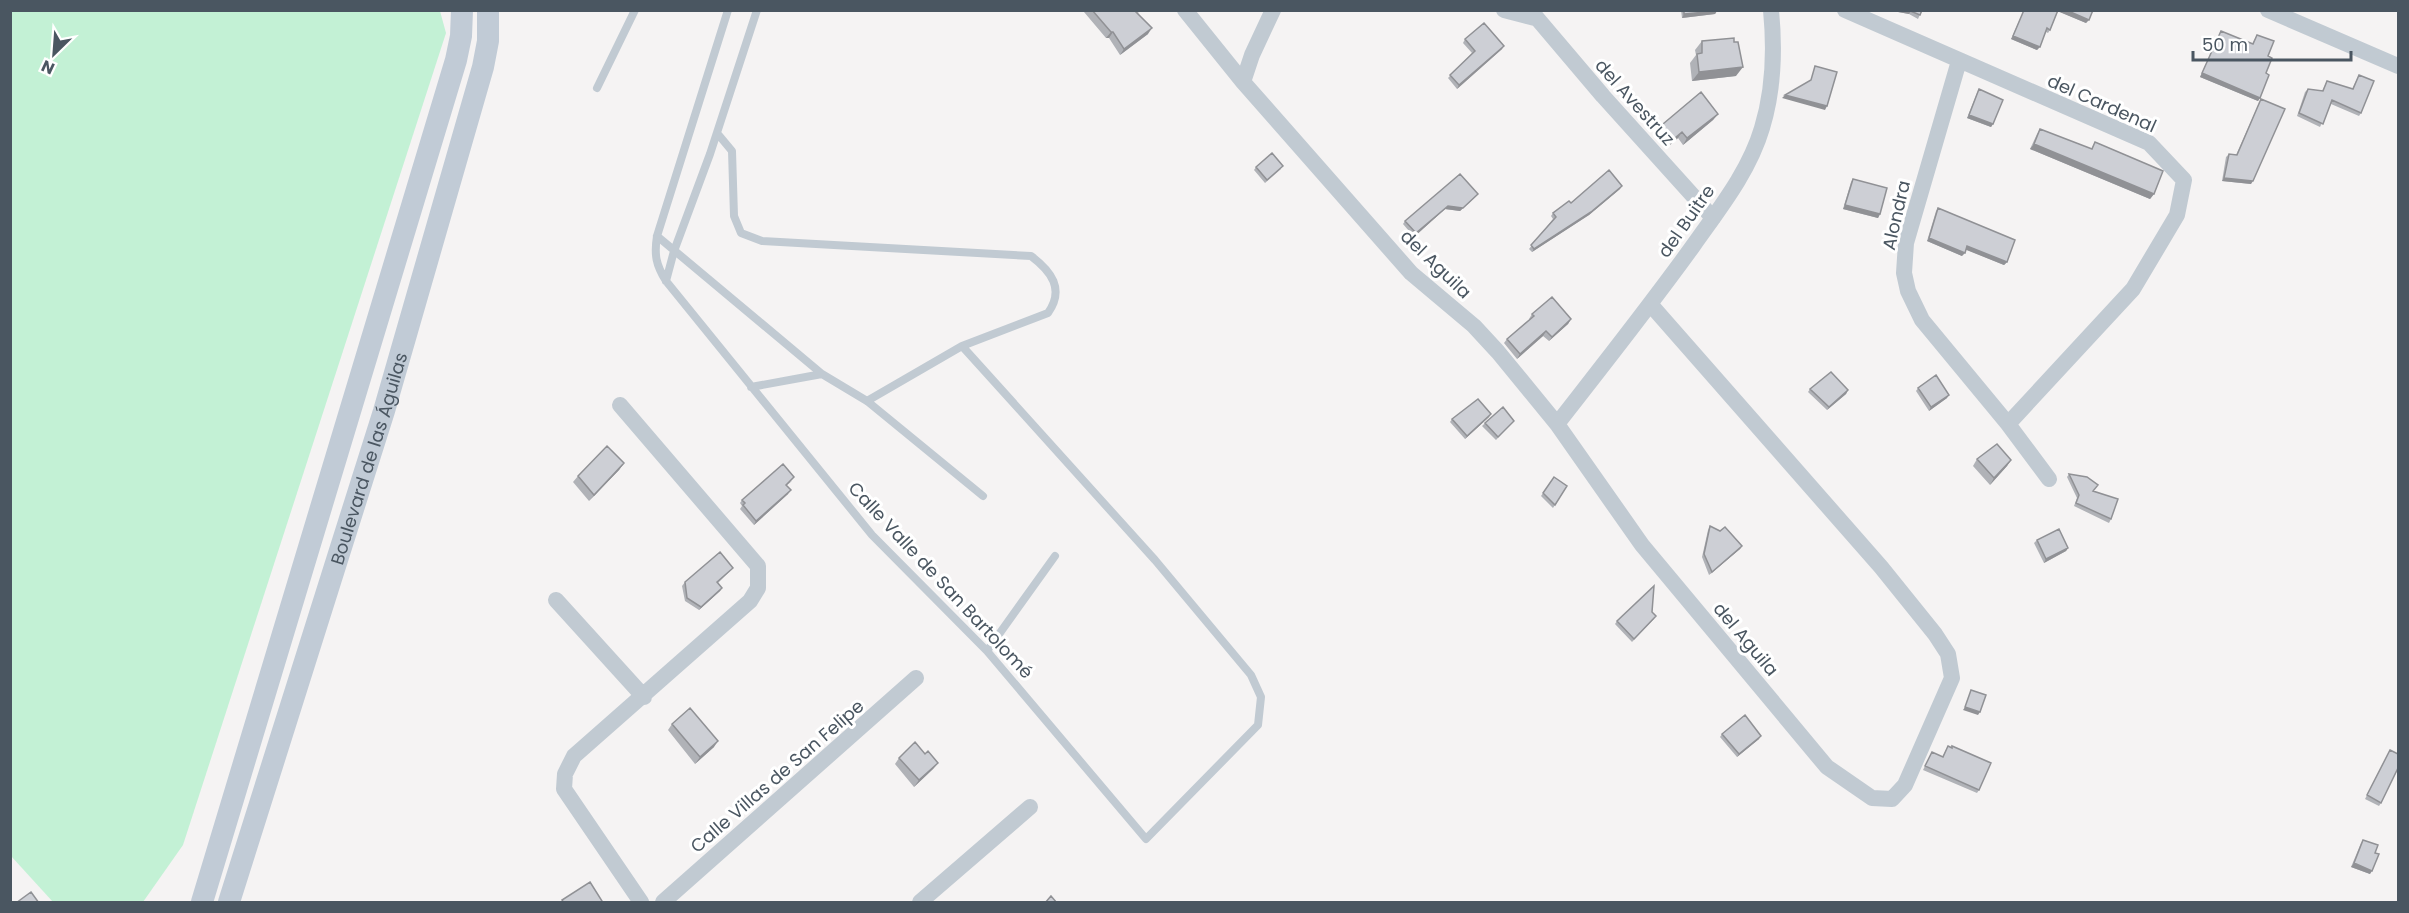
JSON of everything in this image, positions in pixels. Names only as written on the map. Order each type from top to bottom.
[{"type":"main road","name":"Boulevard de las Águilas","points":[[202,903],[453,72],[461,36],[462,10]]},
{"type":"main road","name":"Boulevard de las Águilas","points":[[229,903],[384,411],[483,67],[488,41],[488,10]]},
{"type":"street","name":"del Aguila","points":[[1185,10],[1243,82],[1411,273],[1474,326],[1557,424],[1642,545],[1827,767],[1872,798],[1892,799],[1905,785],[1952,678],[1948,654],[1935,634],[1881,567],[1651,305]]},
{"type":"street","points":[[1243,82],[1252,55],[1273,10]]},
{"type":"street","points":[[1504,10],[1533,14]]},
{"type":"street","name":"del Buitre","points":[[1557,424],[1651,305],[1742,175],[1762,130],[1772,89],[1774,43],[1771,10]]},
{"type":"street","name":"del Cardenal","points":[[1845,10],[2149,143],[2184,180],[2177,215],[2133,289],[2008,424]]},
{"type":"street","points":[[2268,10],[2398,66]]},
{"type":"street","name":"del Avestruz","points":[[1533,14],[1713,218]]},
{"type":"street","name":"Alondra","points":[[1959,61],[1906,243],[1904,273],[1908,291],[1922,320],[2008,424],[2049,479]]},
{"type":"street","points":[[620,405],[758,566],[758,588],[750,602],[574,756],[565,774],[564,789],[641,903]]},
{"type":"street","points":[[556,600],[644,697]]},
{"type":"street","name":"Calle Villas de San Felipe","points":[[663,903],[916,678]]},
{"type":"street","points":[[920,903],[1030,807]]},
{"type":"lane","points":[[597,88],[635,10]]},
{"type":"lane","points":[[728,10],[657,236],[822,374],[867,401],[983,496]]},
{"type":"lane","points":[[666,281],[674,251],[758,10]]},
{"type":"lane","points":[[717,133],[732,151],[734,216],[741,233],[762,241],[1031,256],[1047,268],[1057,291],[1055,303],[1048,313],[962,346],[867,401]]},
{"type":"lane","name":"Calle Valle de San Bartolomé","points":[[657,236],[654,253],[657,266],[666,281],[751,387],[872,535],[987,651],[1146,838],[1258,725],[1261,697],[1251,675],[1155,560],[962,346]]},
{"type":"lane","points":[[751,387],[822,374]]},
{"type":"lane","points":[[987,651],[1055,556]]},
{"type":"green space","points":[[11,10],[440,11],[446,33],[183,845],[143,902],[53,902],[11,856]]},
{"type":"building","points":[[1092,10],[1138,10],[1136,12],[1152,28],[1124,49],[1113,32]]},
{"type":"building","points":[[1684,10],[1717,10],[1717,11],[1684,14]]},
{"type":"building","points":[[1908,10],[1922,10],[1920,15]]},
{"type":"building","points":[[2024,10],[2058,10],[2050,30],[2047,28],[2040,47],[2013,36]]},
{"type":"building","points":[[2066,10],[2093,10],[2089,20]]},
{"type":"building","points":[[1484,23],[1504,46],[1459,85],[1450,75],[1475,51],[1465,39]]},
{"type":"building","points":[[2221,31],[2253,44],[2257,35],[2274,41],[2268,56],[2272,58],[2266,73],[2269,75],[2260,98],[2202,73]]},
{"type":"building","points":[[1734,38],[1734,42],[1738,42],[1743,67],[1699,72],[1697,54],[1702,53],[1702,41]]},
{"type":"building","points":[[1815,66],[1837,72],[1827,106],[1785,95],[1811,80]]},
{"type":"building","points":[[2359,75],[2374,81],[2361,113],[2332,100],[2323,124],[2299,113],[2308,89],[2323,91],[2327,81],[2353,89]]},
{"type":"building","points":[[1979,89],[2003,100],[1993,124],[1969,115]]},
{"type":"building","points":[[1701,92],[1718,114],[1687,138],[1682,132],[1669,143],[1657,129]]},
{"type":"building","points":[[2261,99],[2285,109],[2253,181],[2224,178],[2229,154],[2237,155]]},
{"type":"building","points":[[2040,129],[2092,149],[2095,142],[2163,171],[2154,194],[2034,144]]},
{"type":"building","points":[[1272,153],[1283,166],[1267,180],[1256,167]]},
{"type":"building","points":[[1609,170],[1622,186],[1591,212],[1534,249],[1531,245],[1556,217],[1553,213],[1569,201],[1571,203]]},
{"type":"building","points":[[1460,174],[1478,194],[1463,208],[1448,206],[1416,233],[1405,221]]},
{"type":"building","points":[[1853,179],[1887,188],[1880,214],[1845,205]]},
{"type":"building","points":[[1938,208],[2015,240],[2007,262],[1967,246],[1965,253],[1929,238]]},
{"type":"building","points":[[1552,297],[1571,319],[1552,337],[1546,331],[1520,354],[1507,339]]},
{"type":"building","points":[[1831,372],[1848,390],[1829,407],[1810,389]]},
{"type":"building","points":[[1936,375],[1949,395],[1931,407],[1918,388]]},
{"type":"building","points":[[1478,399],[1491,414],[1467,436],[1452,419]]},
{"type":"building","points":[[1503,407],[1514,421],[1498,437],[1485,423]]},
{"type":"building","points":[[1997,444],[2011,460],[1994,478],[1977,459]]},
{"type":"building","points":[[607,446],[624,463],[594,495],[578,476]]},
{"type":"building","points":[[783,464],[794,477],[786,485],[791,490],[756,521],[743,505],[745,503],[742,500]]},
{"type":"building","points":[[2069,474],[2087,477],[2098,485],[2093,491],[2118,499],[2111,519],[2076,503],[2079,495]]},
{"type":"building","points":[[1554,477],[1567,486],[1555,505],[1543,493]]},
{"type":"building","points":[[1710,526],[1720,531],[1725,527],[1742,546],[1712,572],[1704,554]]},
{"type":"building","points":[[2059,529],[2068,548],[2046,559],[2037,540]]},
{"type":"building","points":[[720,552],[733,568],[717,582],[722,588],[701,607],[687,598],[685,582]]},
{"type":"building","points":[[1654,586],[1652,612],[1656,616],[1634,639],[1617,621]]},
{"type":"building","points":[[1971,690],[1986,695],[1980,712],[1965,707]]},
{"type":"building","points":[[690,708],[718,741],[700,757],[672,724]]},
{"type":"building","points":[[1745,715],[1761,736],[1739,754],[1722,734]]},
{"type":"building","points":[[915,742],[925,754],[928,751],[938,763],[919,780],[899,758]]},
{"type":"building","points":[[1948,746],[1991,763],[1979,790],[1925,766],[1932,752],[1943,757]]},
{"type":"building","points":[[2390,750],[2398,754],[2398,768],[2381,803],[2367,795]]},
{"type":"building","points":[[2363,840],[2378,845],[2375,853],[2379,854],[2372,871],[2354,863]]},
{"type":"building","points":[[590,882],[602,901],[599,903],[564,903],[562,900]]},
{"type":"building","points":[[31,892],[39,903],[16,903]]},
{"type":"building","points":[[1051,896],[1057,903],[1045,903]]}]
